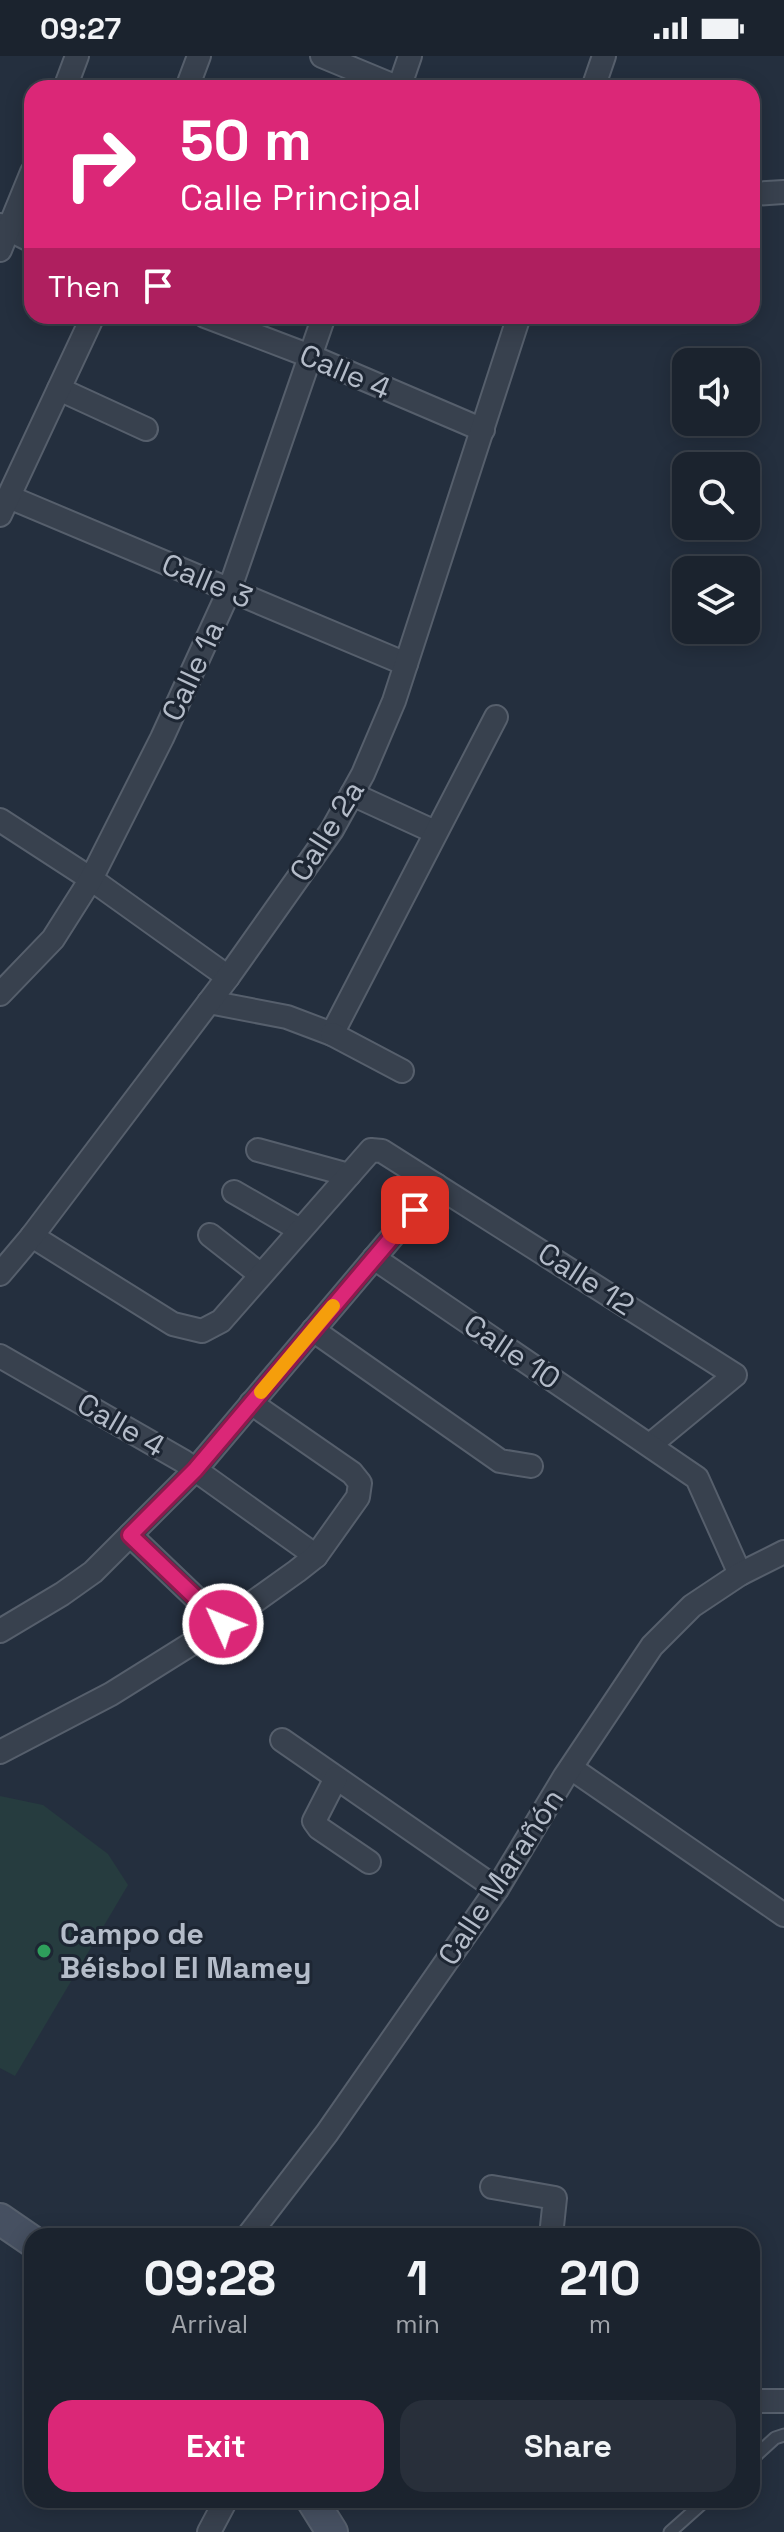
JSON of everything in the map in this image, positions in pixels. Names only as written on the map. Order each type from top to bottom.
[{"type":"main road","points":[[0,2219],[24,2236]]},
{"type":"main road","points":[[317,2508],[332,2532]]},
{"type":"street","points":[[68,80],[77,56]]},
{"type":"street","points":[[190,80],[199,56]]},
{"type":"street","points":[[322,56],[380,80]]},
{"type":"street","points":[[402,80],[410,56]]},
{"type":"street","points":[[596,80],[604,56]]},
{"type":"street","points":[[24,189],[3,235],[24,239]]},
{"type":"street","points":[[760,194],[784,192]]},
{"type":"street","points":[[4,506],[89,324]]},
{"type":"street","name":"Calle 4","points":[[226,324],[310,356],[483,430]]},
{"type":"street","name":"Calle 1a","points":[[0,994],[53,939],[91,879],[162,738],[229,591],[321,324]]},
{"type":"street","name":"Calle 2a","points":[[3,1261],[32,1236],[228,977],[332,830],[352,794],[394,701],[516,324]]},
{"type":"street","points":[[59,389],[146,429]]},
{"type":"street","name":"Calle 3","points":[[4,506],[229,591],[406,664]]},
{"type":"street","points":[[332,1034],[496,717]]},
{"type":"street","points":[[352,794],[435,832]]},
{"type":"street","points":[[0,820],[91,879],[228,977]]},
{"type":"street","points":[[209,1002],[287,1017],[332,1034],[402,1071]]},
{"type":"street","points":[[32,1236],[173,1324],[202,1331],[221,1321],[349,1175],[258,1150]]},
{"type":"street","name":"Calle 12","points":[[349,1175],[371,1150],[382,1151],[735,1375],[650,1445]]},
{"type":"street","points":[[0,1631],[93,1572],[195,1470],[436,1185]]},
{"type":"street","points":[[234,1192],[300,1230]]},
{"type":"street","points":[[210,1235],[261,1275]]},
{"type":"street","name":"Calle 10","points":[[374,1258],[697,1478],[740,1574]]},
{"type":"street","points":[[313,1330],[500,1461],[531,1466]]},
{"type":"street","name":"Calle 4","points":[[0,1356],[195,1470],[316,1556]]},
{"type":"street","points":[[0,1752],[111,1694],[223,1624],[316,1556],[358,1497],[360,1483],[352,1473],[251,1403]]},
{"type":"street","points":[[130,1535],[223,1624]]},
{"type":"street","name":"Calle Marañón","points":[[254,2228],[327,2133],[497,1889],[571,1768],[652,1646],[692,1606],[740,1574],[784,1552]]},
{"type":"street","points":[[282,1740],[497,1889]]},
{"type":"street","points":[[571,1768],[784,1915]]},
{"type":"street","points":[[336,1778],[314,1821],[319,1828],[369,1862]]},
{"type":"street","points":[[492,2187],[555,2198],[552,2228]]},
{"type":"street","points":[[760,2401],[784,2401]]},
{"type":"street","points":[[209,2532],[222,2508]]},
{"type":"lane","points":[[760,2452],[775,2438],[784,2435]]},
{"type":"lane","points":[[670,2532],[697,2508]]},
{"type":"green space","name":"Campo de Béisbol El Mamey","points":[[0,1796],[43,1805],[108,1854],[128,1885],[15,2076],[0,2068]]},
{"type":"slow traffic","points":[[261,1392],[333,1306]]},
{"type":"place","name":"Campo de Béisbol El Mamey","points":[[44,1951]]},
{"type":"route","points":[[223,1624],[130,1535],[195,1470],[415,1210]]}]
